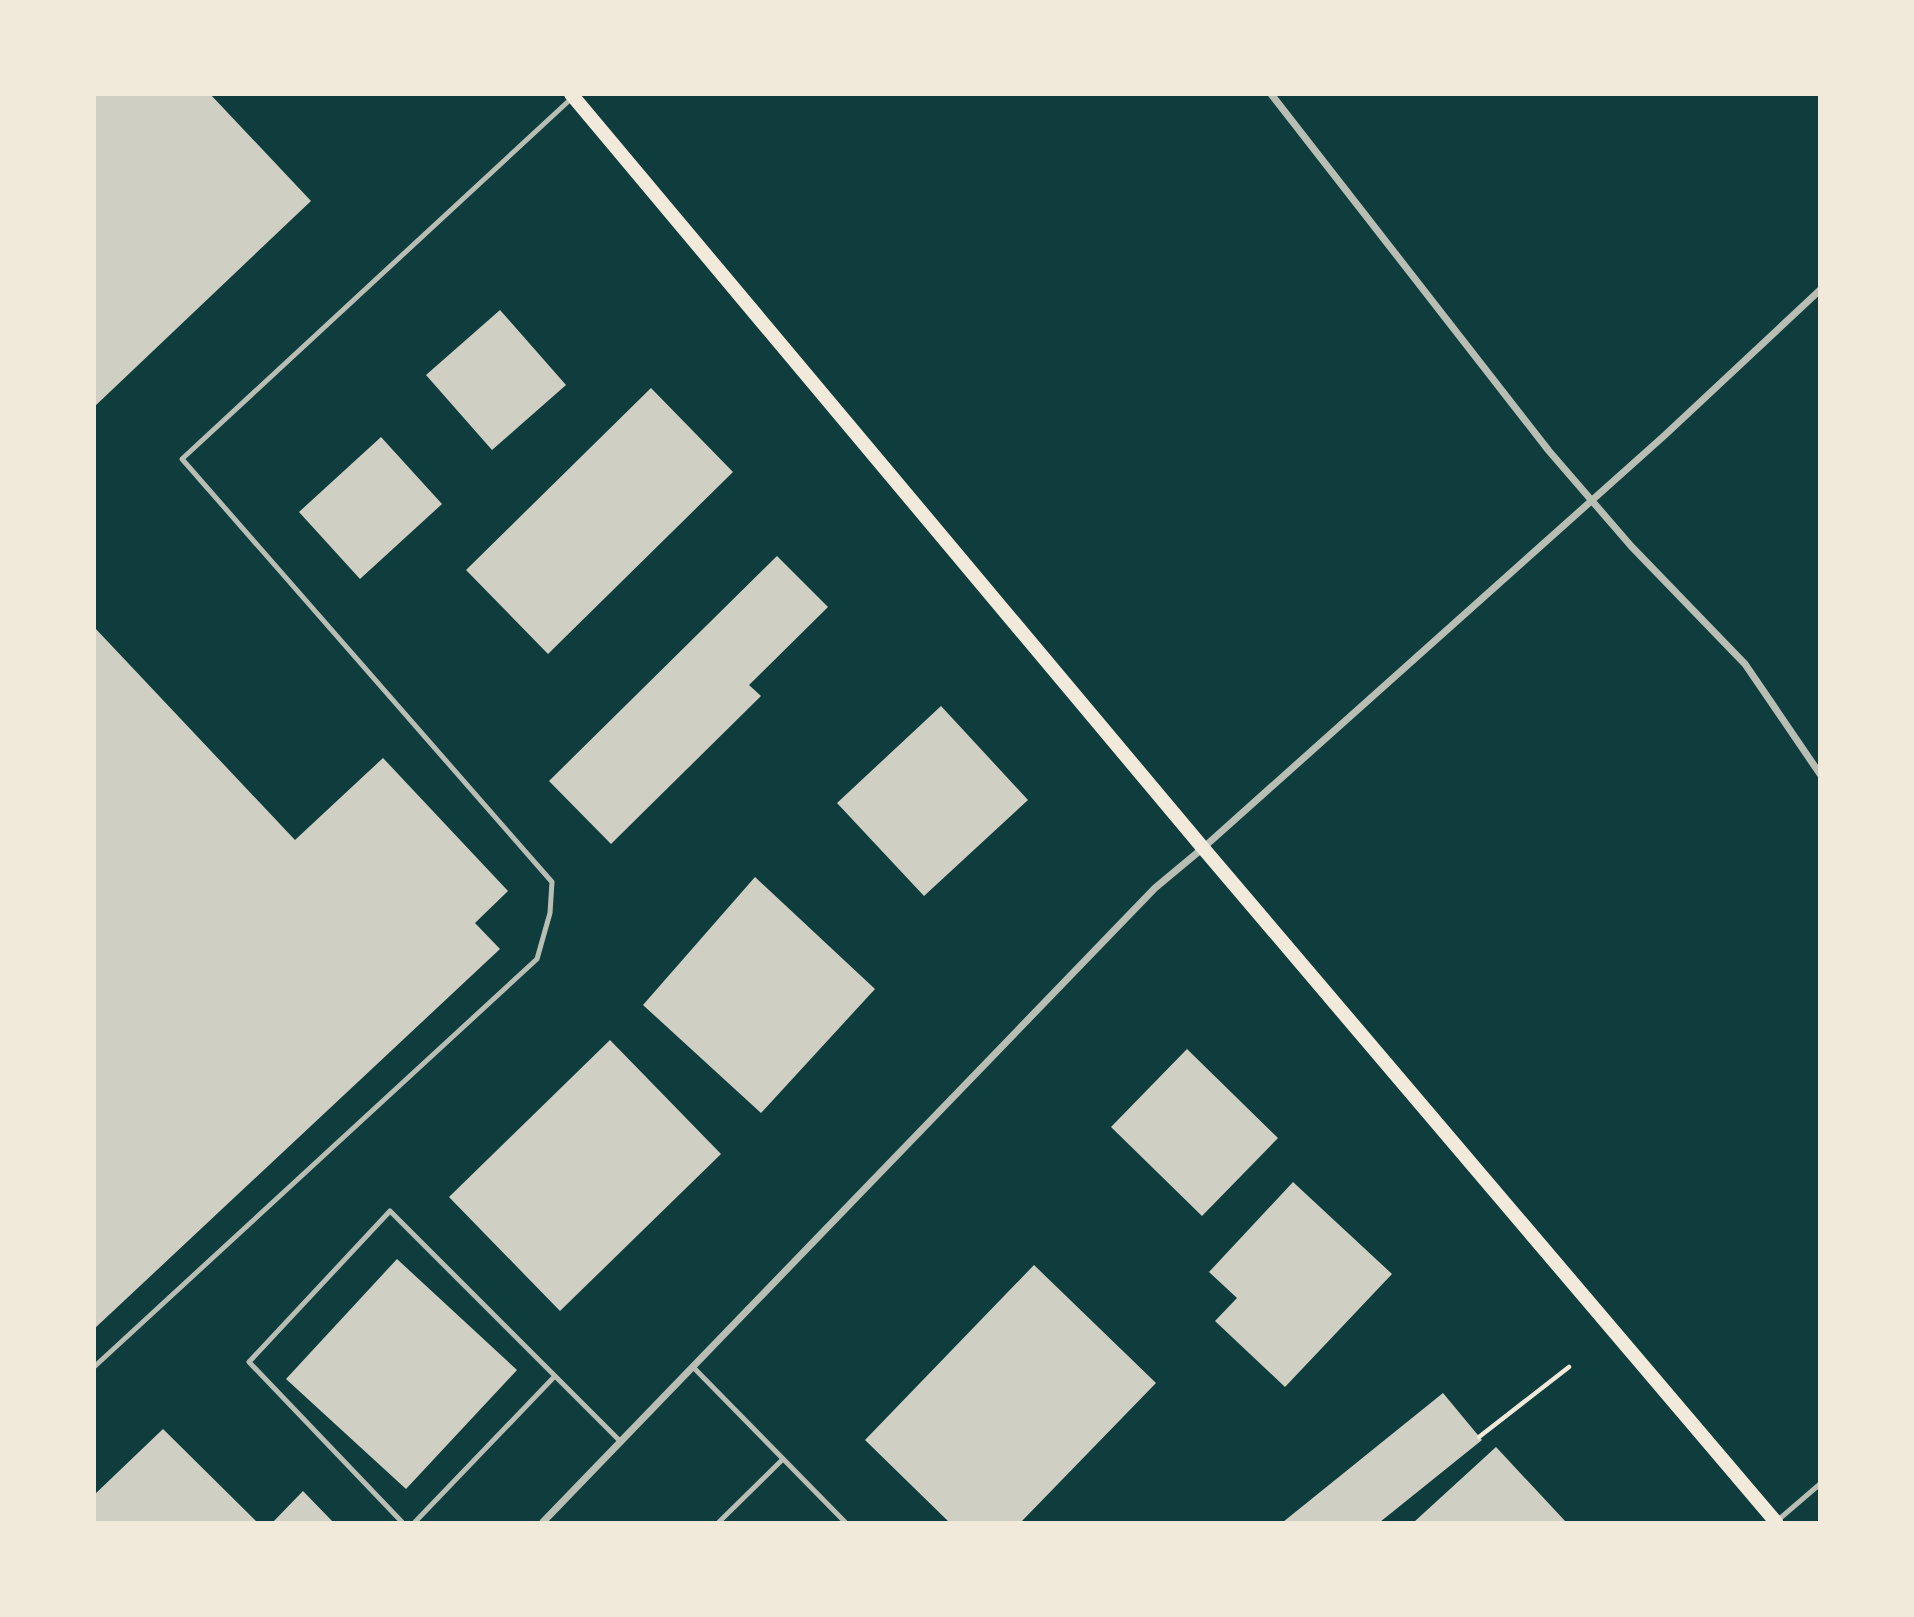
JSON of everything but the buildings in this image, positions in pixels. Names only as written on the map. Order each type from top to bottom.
[{"type":"main road","points":[[572,96],[1203,848],[1776,1522]]},
{"type":"street","points":[[1274,96],[1549,451],[1631,546],[1745,664],[1819,774]]},
{"type":"street","points":[[543,1522],[1155,888],[1665,435],[1819,290]]},
{"type":"lane","points":[[94,1367],[537,959],[550,913],[552,883],[182,459],[572,96]]},
{"type":"lane","points":[[402,1522],[249,1362],[390,1211],[621,1442]]},
{"type":"lane","points":[[694,1367],[845,1522]]},
{"type":"lane","points":[[415,1522],[555,1376]]},
{"type":"lane","points":[[719,1522],[783,1459]]},
{"type":"lane","points":[[1776,1522],[1819,1484]]},
{"type":"path","points":[[1479,1437],[1569,1367]]}]
